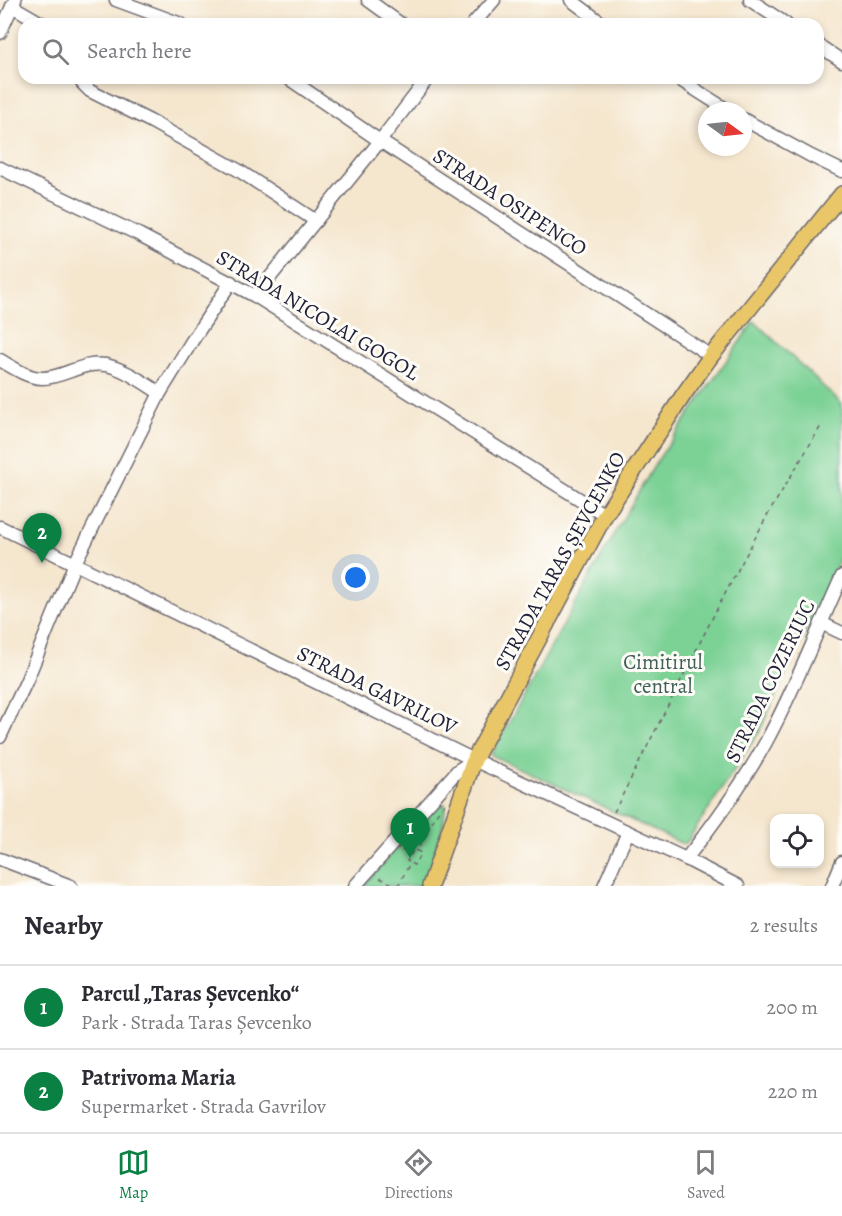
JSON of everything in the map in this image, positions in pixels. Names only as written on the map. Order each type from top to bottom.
[{"type":"main road","name":"STRADA TARAS ȘEVCENKO","points":[[474,760],[605,515],[711,356],[842,194]]},
{"type":"main road","points":[[430,886],[474,760]]},
{"type":"street","points":[[116,0],[165,18]]},
{"type":"street","points":[[368,0],[393,18]]},
{"type":"street","points":[[478,18],[494,0]]},
{"type":"street","points":[[571,0],[595,18]]},
{"type":"street","points":[[750,0],[777,18]]},
{"type":"street","points":[[0,33],[14,3],[35,18]]},
{"type":"street","points":[[824,49],[842,61]]},
{"type":"street","points":[[82,84],[238,170],[316,221]]},
{"type":"street","name":"STRADA OSIPENCO","points":[[297,84],[380,141],[711,356]]},
{"type":"street","points":[[255,296],[423,84]]},
{"type":"street","points":[[686,84],[714,102]]},
{"type":"street","points":[[752,124],[842,171]]},
{"type":"street","name":"STRADA NICOLAI GOGOL","points":[[0,168],[140,235],[231,282],[605,515]]},
{"type":"street","points":[[0,737],[26,682],[75,563],[160,393],[231,282]]},
{"type":"street","points":[[0,360],[29,376],[41,378],[88,365],[106,365],[133,376],[160,393]]},
{"type":"street","name":"STRADA GAVRILOV","points":[[0,527],[474,760],[686,859],[738,886]]},
{"type":"street","name":"STRADA COZERIUC","points":[[686,859],[740,786],[765,743],[791,691],[842,576]]},
{"type":"street","points":[[821,623],[842,633]]},
{"type":"street","name":"STRADA TARAS ȘEVCENKO","points":[[355,886],[458,770],[474,760]]},
{"type":"street","points":[[604,886],[628,832]]},
{"type":"street","points":[[0,859],[71,886]]},
{"type":"street","points":[[832,886],[842,862]]},
{"type":"path","points":[[608,823],[719,605],[767,516],[821,426]]},
{"type":"path","points":[[417,851],[437,813],[445,804]]},
{"type":"path","points":[[414,849],[421,853],[414,865],[410,863],[407,861],[414,849]]},
{"type":"path","points":[[401,850],[410,856]]},
{"type":"path","points":[[417,859],[424,861]]},
{"type":"path","points":[[380,878],[397,886],[410,863]]},
{"type":"green space","name":"Cimitirul central","points":[[754,321],[842,404],[842,554],[759,732],[685,845],[491,755],[657,461]]},
{"type":"green space","points":[[445,804],[441,835],[422,886],[363,886],[434,806]]},
{"type":"place","name":"Patrivoma Maria","points":[[42,563]]},
{"type":"place","name":"Parcul „Taras Șevcenko“","points":[[410,858]]}]
